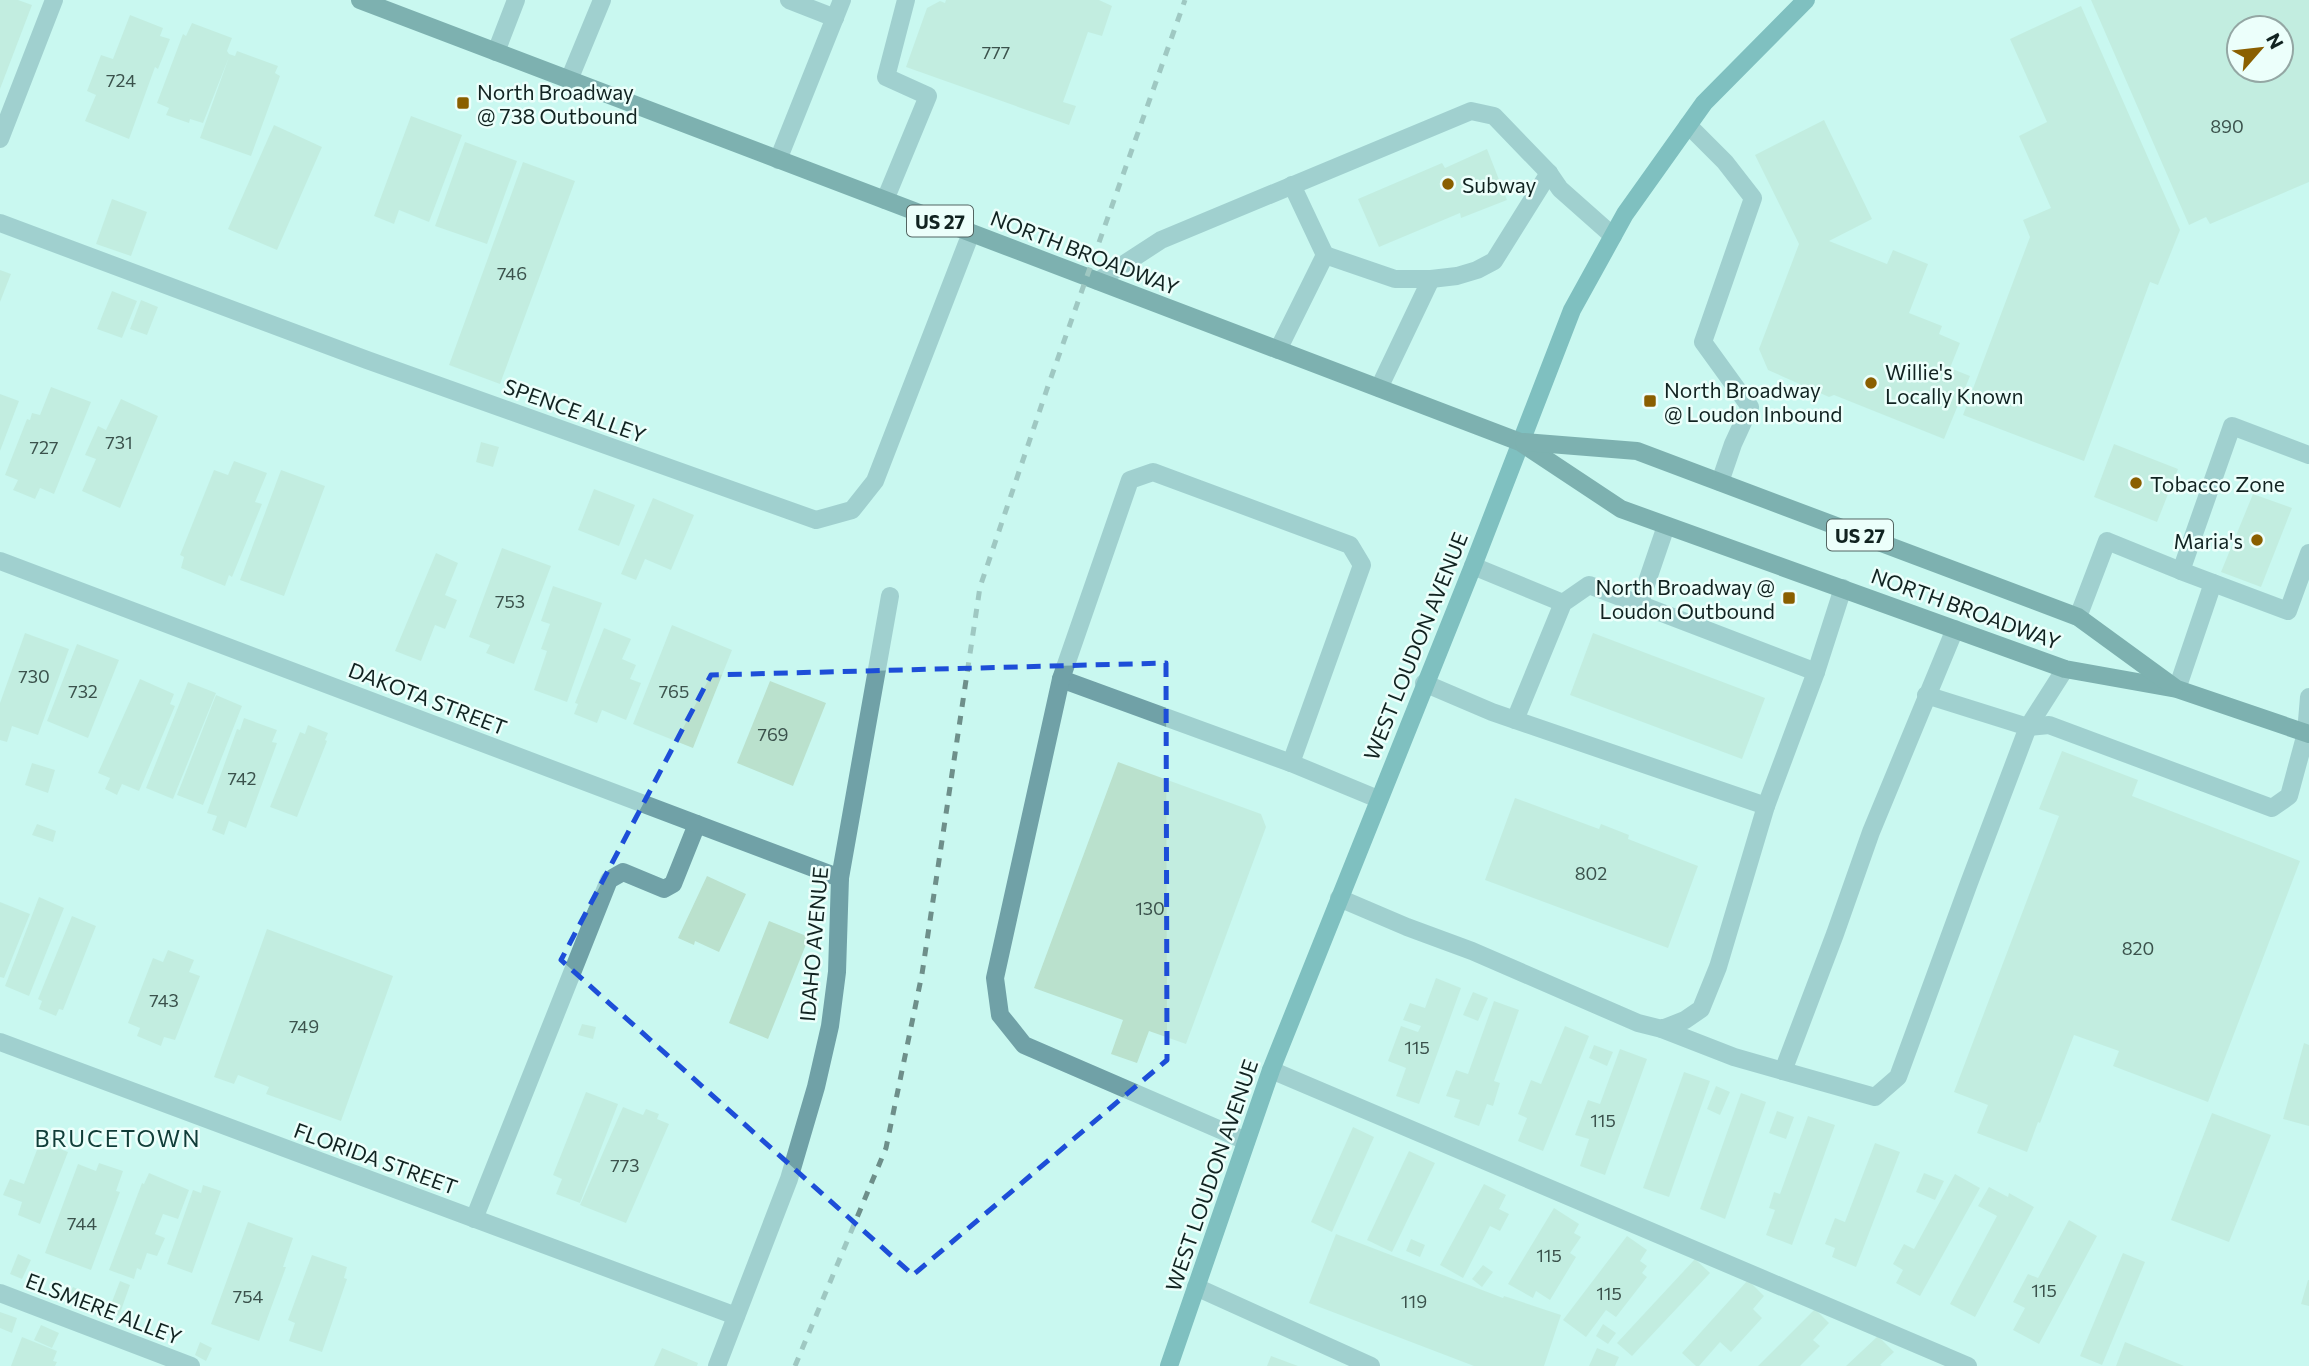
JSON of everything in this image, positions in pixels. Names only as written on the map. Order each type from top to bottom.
[{"type":"main road","name":"WEST LOUDON AVENUE","points":[[1168,1366],[1271,1070],[1573,310],[1625,214],[1704,103],[1806,0]]},
{"type":"main road","name":"NORTH BROADWAY","points":[[366,1],[1520,442],[1621,509],[1666,526],[2066,669],[2177,689],[2308,734]]},
{"type":"main road","name":"NORTH BROADWAY","points":[[1520,442],[1637,451],[1720,482],[2078,617],[2177,689]]},
{"type":"street","points":[[0,139],[54,0]]},
{"type":"street","points":[[496,52],[516,0]]},
{"type":"street","points":[[569,80],[602,0]]},
{"type":"street","points":[[789,0],[835,18]]},
{"type":"street","points":[[778,160],[842,0]]},
{"type":"street","points":[[885,200],[928,96],[886,78],[906,0]]},
{"type":"street","points":[[1098,281],[1161,240],[1471,111],[1494,116],[1549,173],[1560,189],[1613,236]]},
{"type":"street","points":[[1688,125],[1725,162],[1754,198],[1703,342],[1750,407],[1720,482]]},
{"type":"street","points":[[1292,186],[1325,255],[1395,279],[1431,279],[1457,276],[1494,261],[1549,173]]},
{"type":"street","name":"SPENCE ALLEY","points":[[0,223],[367,360],[816,520],[852,510],[875,481],[971,233]]},
{"type":"street","points":[[1278,350],[1325,255]]},
{"type":"street","points":[[1379,388],[1431,279]]},
{"type":"street","points":[[2181,571],[2232,426],[2309,455]]},
{"type":"street","points":[[1246,1141],[1024,1045],[1000,1014],[995,978],[1061,679],[1130,480],[1153,472],[1350,545],[1362,565],[1291,763]]},
{"type":"street","points":[[1639,605],[1666,526]]},
{"type":"street","points":[[2078,617],[2107,541],[2288,611],[2309,553]]},
{"type":"street","name":"DAKOTA STREET","points":[[0,561],[839,878]]},
{"type":"street","points":[[1473,566],[1563,603]]},
{"type":"street","points":[[2177,689],[2213,583]]},
{"type":"street","points":[[1515,720],[1563,603],[1589,585],[1816,672]]},
{"type":"street","points":[[1662,1029],[1685,1020],[1701,1009],[1718,967],[1766,806],[1816,672],[1843,588]]},
{"type":"street","name":"IDAHO AVENUE","points":[[718,1366],[789,1179],[816,1087],[830,1026],[837,972],[839,878],[890,596]]},
{"type":"street","points":[[1783,1071],[1871,832],[1955,629]]},
{"type":"street","points":[[1339,898],[1472,951],[1638,1023],[1662,1029],[1734,1057],[1875,1097],[1898,1077],[2028,727],[2066,669]]},
{"type":"street","points":[[1061,679],[1291,763],[1378,799]]},
{"type":"street","points":[[1424,683],[1515,720],[1766,806]]},
{"type":"street","points":[[1926,695],[2028,727],[2049,725],[2272,808],[2289,796],[2308,734],[2309,697]]},
{"type":"street","points":[[474,1219],[610,880],[623,872],[664,889],[673,884],[697,824]]},
{"type":"street","name":"FLORIDA STREET","points":[[0,1042],[736,1316]]},
{"type":"street","points":[[1271,1070],[1968,1366]]},
{"type":"street","points":[[1196,1287],[1371,1366]]},
{"type":"street","name":"ELSMERE ALLEY","points":[[0,1293],[191,1366]]},
{"type":"highlighted area","points":[[1166,663],[1167,1060],[913,1275],[561,960],[711,675]]},
{"type":"building","points":[[0,0],[18,0],[32,5],[0,89]]},
{"type":"building","points":[[946,0],[1099,0],[1112,6],[1102,36],[1088,32],[1063,102],[1076,106],[1069,125],[906,67],[927,8],[940,1],[945,3]]},
{"type":"building","points":[[2091,0],[2309,0],[2309,182],[2210,224],[2206,217],[2189,225]]},
{"type":"building","points":[[2081,6],[2180,230],[2158,285],[2150,282],[2084,461],[1963,415],[2030,237],[2023,220],[2051,208],[2019,136],[2047,122],[2010,39]]},
{"type":"building","points":[[130,15],[163,28],[160,36],[170,39],[158,69],[155,67],[129,139],[85,121],[96,95],[87,91],[101,55],[113,59]]},
{"type":"building","points":[[192,23],[232,38],[227,51],[229,54],[235,56],[237,51],[278,66],[275,73],[280,76],[251,156],[200,138],[229,57],[203,123],[190,119],[189,123],[166,115],[169,108],[157,103],[183,34],[186,36]]},
{"type":"building","points":[[411,116],[462,135],[429,222],[399,210],[394,224],[374,216]]},
{"type":"building","points":[[1824,120],[1872,219],[1829,241],[1887,264],[1893,250],[1928,264],[1909,313],[1942,326],[1939,334],[1960,343],[1950,368],[1970,376],[1944,439],[1834,395],[1829,397],[1768,370],[1759,349],[1799,244],[1755,155]]},
{"type":"building","points":[[274,125],[322,147],[277,250],[228,229]]},
{"type":"building","points":[[465,142],[517,161],[487,244],[435,226]]},
{"type":"building","name":"Subway","points":[[1487,149],[1507,200],[1461,218],[1460,213],[1379,247],[1358,199],[1442,163],[1445,168]]},
{"type":"building","points":[[523,162],[575,181],[500,384],[449,365]]},
{"type":"building","points":[[112,199],[147,212],[131,256],[96,244]]},
{"type":"building","points":[[0,270],[11,274],[0,302]]},
{"type":"building","points":[[112,291],[137,301],[122,338],[97,329]]},
{"type":"building","points":[[141,300],[158,307],[147,335],[130,329]]},
{"type":"building","points":[[51,387],[91,402],[54,494],[40,488],[35,499],[13,490],[18,480],[5,475],[27,419],[30,420],[32,413],[40,415]]},
{"type":"building","points":[[0,394],[19,401],[0,451]]},
{"type":"building","points":[[121,399],[158,416],[120,508],[82,491],[96,459],[85,455],[98,426],[106,430]]},
{"type":"building","points":[[481,442],[499,447],[493,467],[476,462]]},
{"type":"building","name":"Tobacco Zone","points":[[2114,444],[2178,469],[2157,522],[2094,497]]},
{"type":"building","points":[[234,461],[267,473],[255,502],[262,504],[232,577],[229,575],[225,586],[181,568],[184,557],[180,555],[214,470],[228,475]]},
{"type":"building","points":[[281,470],[325,486],[284,596],[240,580]]},
{"type":"building","points":[[594,489],[635,505],[619,546],[578,530]]},
{"type":"building","name":"Maria's","points":[[2253,494],[2292,508],[2261,587],[2221,572]]},
{"type":"building","points":[[653,498],[694,515],[671,570],[645,559],[636,580],[621,574]]},
{"type":"building","points":[[502,548],[551,566],[514,664],[486,653],[490,645],[469,637]]},
{"type":"building","points":[[436,553],[458,563],[445,595],[457,600],[445,629],[435,625],[421,661],[395,651]]},
{"type":"building","points":[[553,586],[602,603],[567,702],[534,690],[547,651],[541,649],[550,624],[541,621]]},
{"type":"building","points":[[672,625],[732,650],[693,748],[633,724]]},
{"type":"building","points":[[604,628],[631,639],[622,659],[636,665],[630,679],[641,683],[626,720],[602,710],[597,723],[574,714],[578,704],[575,703]]},
{"type":"building","points":[[25,633],[69,649],[38,735],[12,726],[7,742],[0,740],[0,703]]},
{"type":"building","points":[[1593,633],[1765,698],[1742,759],[1570,695]]},
{"type":"building","points":[[77,644],[119,660],[88,738],[47,721]]},
{"type":"building","points":[[140,679],[174,694],[170,704],[175,706],[139,791],[122,784],[117,795],[105,789],[110,778],[98,773]]},
{"type":"building","points":[[770,681],[826,703],[793,786],[737,763]]},
{"type":"building","points":[[188,682],[216,693],[173,799],[146,788]]},
{"type":"building","points":[[216,695],[242,706],[203,805],[177,795]]},
{"type":"building","points":[[244,718],[277,730],[272,742],[277,743],[246,828],[229,821],[224,835],[212,830],[217,816],[207,813],[237,729],[240,730]]},
{"type":"building","points":[[308,725],[328,733],[297,817],[270,807],[300,732],[305,734]]},
{"type":"building","points":[[2062,751],[2138,780],[2132,796],[2300,861],[2208,1102],[2113,1066],[2119,1051],[2074,1035],[2027,1152],[1977,1133],[1988,1105],[1954,1092],[2059,816],[2039,809]]},
{"type":"building","points":[[1118,762],[1261,814],[1266,827],[1186,1044],[1149,1031],[1137,1063],[1111,1054],[1123,1020],[1034,988]]},
{"type":"building","points":[[32,763],[55,770],[48,793],[25,785]]},
{"type":"building","points":[[1515,798],[1599,829],[1601,824],[1629,835],[1628,839],[1698,866],[1668,948],[1485,880]]},
{"type":"building","points":[[37,824],[56,831],[53,842],[32,835]]},
{"type":"building","points":[[707,876],[746,894],[719,952],[695,941],[694,945],[678,938]]},
{"type":"building","points":[[39,897],[64,908],[29,996],[5,986]]},
{"type":"building","points":[[0,902],[30,914],[4,978],[0,977]]},
{"type":"building","points":[[72,916],[96,926],[63,1010],[59,1009],[56,1016],[39,1009],[42,1001],[38,999]]},
{"type":"building","points":[[769,921],[809,937],[768,1039],[729,1023]]},
{"type":"building","points":[[267,929],[393,976],[341,1121],[266,1094],[269,1087],[238,1075],[234,1084],[214,1077]]},
{"type":"building","points":[[168,950],[194,960],[189,972],[200,976],[175,1040],[164,1037],[161,1046],[137,1036],[140,1028],[128,1023],[153,958],[163,962]]},
{"type":"building","points":[[1436,978],[1461,988],[1419,1104],[1396,1096],[1406,1068],[1388,1061],[1401,1026],[1418,1032],[1421,1026],[1403,1020],[1410,1003],[1425,1008]]},
{"type":"building","points":[[1473,992],[1488,998],[1478,1021],[1463,1015]]},
{"type":"building","points":[[1494,1001],[1519,1010],[1494,1081],[1500,1083],[1493,1106],[1487,1104],[1479,1126],[1454,1117],[1460,1100],[1446,1096],[1456,1070],[1468,1074]]},
{"type":"building","points":[[582,1024],[596,1027],[593,1039],[578,1035]]},
{"type":"building","points":[[1565,1026],[1589,1036],[1543,1151],[1518,1141],[1527,1118],[1518,1114],[1531,1080],[1541,1084]]},
{"type":"building","points":[[2304,1043],[2309,1045],[2309,1126],[2283,1119]]},
{"type":"building","points":[[1594,1045],[1613,1052],[1607,1066],[1589,1058]]},
{"type":"building","points":[[1620,1049],[1647,1059],[1605,1175],[1580,1166],[1589,1139],[1575,1135],[1588,1100],[1600,1104]]},
{"type":"building","points":[[1684,1072],[1710,1081],[1669,1197],[1643,1188]]},
{"type":"building","points":[[1716,1086],[1730,1092],[1720,1115],[1707,1109]]},
{"type":"building","points":[[586,1092],[618,1104],[580,1203],[556,1194],[562,1179],[553,1175]]},
{"type":"building","points":[[1741,1093],[1766,1102],[1725,1219],[1700,1209]]},
{"type":"building","points":[[623,1107],[643,1115],[646,1109],[659,1114],[657,1119],[669,1124],[626,1223],[580,1205]]},
{"type":"building","points":[[1777,1111],[1794,1117],[1786,1139],[1769,1133]]},
{"type":"building","points":[[2212,1113],[2271,1135],[2229,1242],[2171,1220]]},
{"type":"building","points":[[1808,1116],[1835,1125],[1792,1245],[1766,1235],[1775,1210],[1769,1208],[1774,1192],[1780,1194]]},
{"type":"building","points":[[1353,1127],[1374,1137],[1332,1232],[1311,1222]]},
{"type":"building","points":[[43,1134],[55,1139],[52,1146],[68,1152],[40,1224],[18,1215],[22,1202],[3,1195],[10,1179],[24,1184]]},
{"type":"building","points":[[1875,1143],[1900,1152],[1856,1267],[1832,1257],[1835,1248],[1825,1244],[1835,1218],[1845,1222]]},
{"type":"building","points":[[1409,1151],[1435,1163],[1392,1252],[1367,1240]]},
{"type":"building","points":[[99,1163],[123,1171],[116,1191],[120,1192],[91,1270],[45,1253],[78,1164],[96,1171]]},
{"type":"building","points":[[149,1173],[189,1190],[178,1219],[163,1214],[155,1234],[165,1238],[157,1256],[147,1253],[141,1270],[137,1268],[134,1279],[109,1270],[142,1183],[144,1184]]},
{"type":"building","points":[[1924,1173],[1944,1181],[1935,1200],[1916,1192]]},
{"type":"building","points":[[1955,1174],[1980,1188],[1920,1296],[1896,1283],[1903,1270],[1893,1264],[1904,1244],[1914,1249]]},
{"type":"building","points":[[1484,1184],[1506,1195],[1499,1209],[1509,1214],[1500,1231],[1490,1226],[1463,1278],[1440,1265]]},
{"type":"building","points":[[203,1185],[221,1191],[192,1273],[167,1264],[193,1190],[201,1193]]},
{"type":"building","points":[[1989,1187],[2008,1197],[2009,1193],[2034,1207],[1975,1317],[1950,1304],[1997,1216],[1978,1206]]},
{"type":"building","points":[[1554,1208],[1579,1224],[1574,1233],[1581,1237],[1570,1253],[1576,1257],[1550,1300],[1536,1291],[1533,1298],[1508,1284]]},
{"type":"building","points":[[2069,1220],[2097,1236],[2039,1344],[2013,1330],[2025,1308],[2013,1302],[2028,1274],[2038,1278]]},
{"type":"building","points":[[248,1222],[293,1238],[283,1267],[286,1267],[259,1341],[211,1324]]},
{"type":"building","points":[[1336,1234],[1503,1298],[1504,1296],[1561,1315],[1544,1366],[1474,1366],[1309,1303]]},
{"type":"building","points":[[1627,1236],[1647,1250],[1640,1261],[1647,1266],[1642,1273],[1647,1277],[1616,1317],[1606,1310],[1586,1337],[1563,1320]]},
{"type":"building","points":[[1411,1239],[1425,1245],[1420,1257],[1406,1251]]},
{"type":"building","points":[[2123,1253],[2145,1262],[2102,1365],[2080,1356]]},
{"type":"building","points":[[18,1254],[31,1260],[22,1279],[10,1274]]},
{"type":"building","points":[[312,1255],[347,1267],[344,1278],[347,1279],[322,1352],[289,1341],[295,1323],[288,1320]]},
{"type":"building","points":[[1695,1259],[1710,1273],[1632,1356],[1617,1343]]},
{"type":"building","points":[[1483,1265],[1493,1272],[1482,1287],[1472,1279]]},
{"type":"building","points":[[1748,1280],[1764,1296],[1753,1309],[1762,1318],[1731,1352],[1720,1342],[1699,1366],[1696,1366],[1682,1353]]},
{"type":"building","points":[[2309,1280],[2309,1306],[2301,1304]]},
{"type":"building","points":[[120,1281],[130,1285],[119,1316],[108,1312]]},
{"type":"building","points":[[73,1287],[86,1293],[79,1307],[66,1300]]},
{"type":"building","points":[[1815,1309],[1829,1323],[1813,1340],[1820,1346],[1800,1366],[1758,1366]]},
{"type":"building","points":[[0,1312],[17,1318],[12,1333],[0,1328]]},
{"type":"building","points":[[1603,1324],[1616,1333],[1608,1344],[1596,1336]]},
{"type":"building","points":[[41,1325],[59,1333],[52,1348],[34,1340]]},
{"type":"building","points":[[1878,1336],[1894,1352],[1880,1365],[1882,1366],[1846,1366]]},
{"type":"building","points":[[22,1337],[57,1351],[53,1361],[57,1362],[55,1366],[11,1366]]},
{"type":"building","points":[[200,1342],[212,1348],[206,1361],[195,1355]]},
{"type":"building","points":[[2125,1342],[2184,1366],[2116,1366]]},
{"type":"building","points":[[662,1348],[698,1363],[697,1366],[654,1366]]},
{"type":"building","points":[[1597,1348],[1619,1357],[1615,1366],[1589,1366]]},
{"type":"building","points":[[1271,1356],[1298,1366],[1267,1366]]},
{"type":"railway","points":[[795,1366],[886,1148],[922,974],[980,587],[1185,0]]},
{"type":"place","name":"North Broadway @ 738 Outbound","points":[[463,103]]},
{"type":"place","name":"Subway","points":[[1448,184]]},
{"type":"place","name":"Willie's Locally Known","points":[[1871,383]]},
{"type":"place","name":"North Broadway @ Loudon Inbound","points":[[1650,401]]},
{"type":"place","name":"Tobacco Zone","points":[[2136,483]]},
{"type":"place","name":"Maria's","points":[[2257,540]]},
{"type":"place","name":"North Broadway @ Loudon Outbound","points":[[1789,598]]},
{"type":"district","name":"BRUCETOWN","points":[[118,1138]]}]
